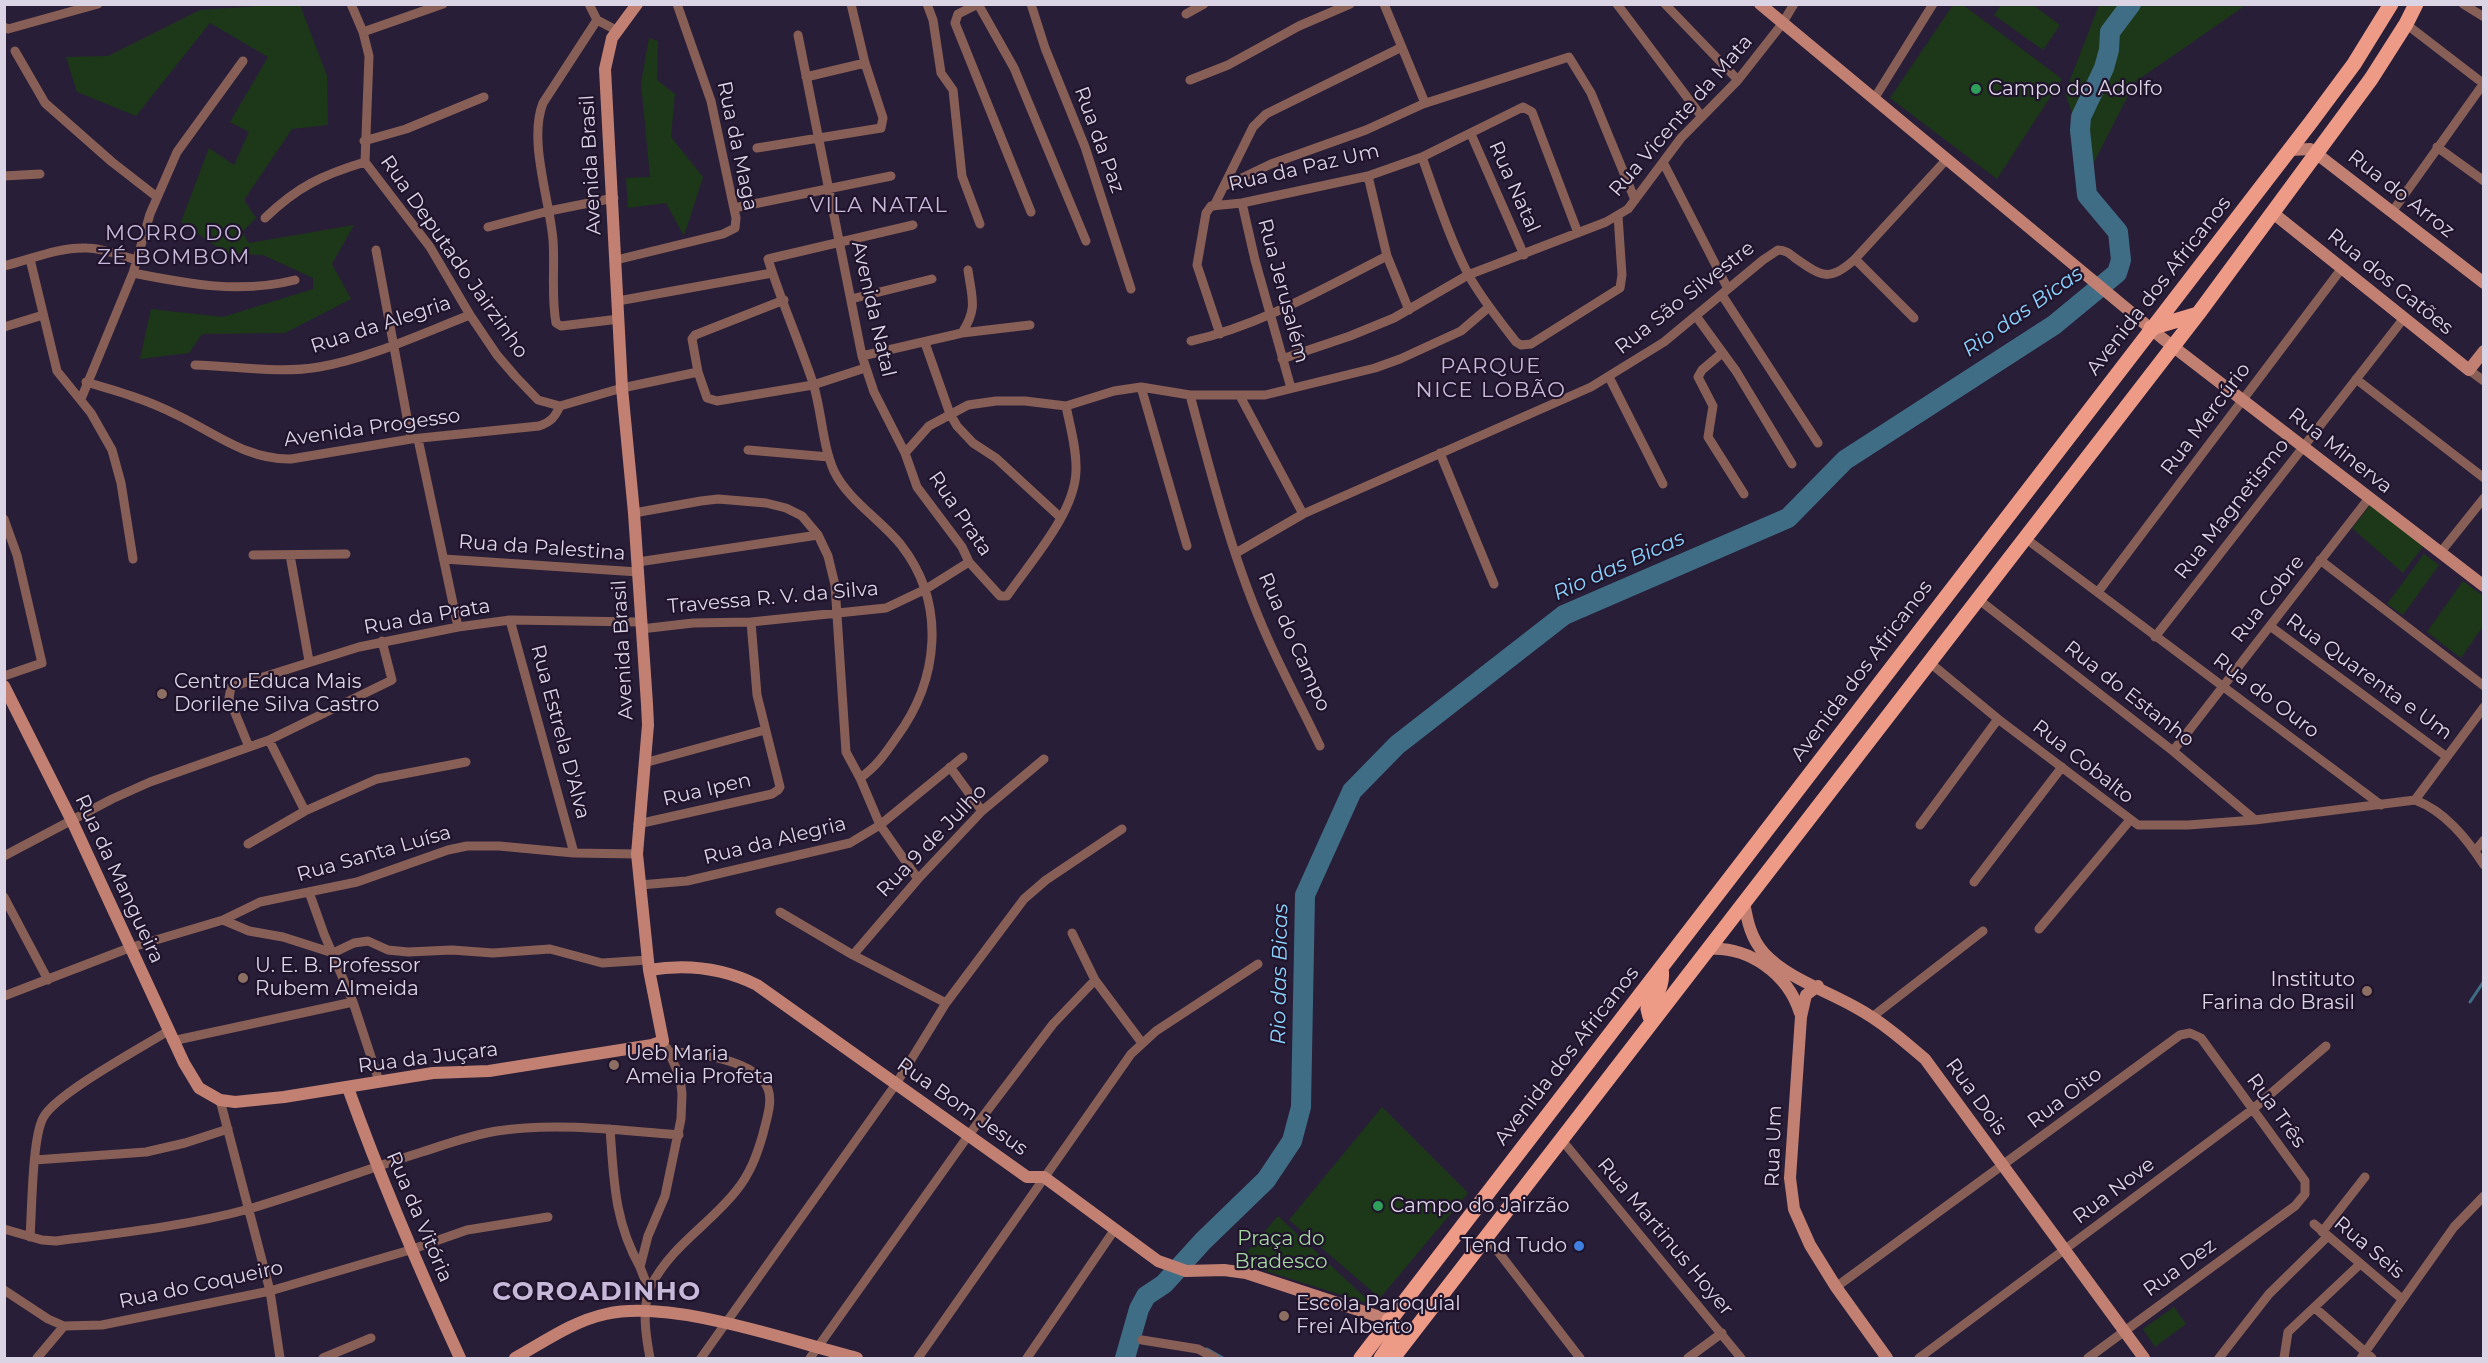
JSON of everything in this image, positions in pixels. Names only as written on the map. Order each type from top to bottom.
[{"type":"main road","name":"Avenida dos Africanos","points":[[1361,1359],[2290,150],[2354,64],[2391,4]]},
{"type":"main road","points":[[1393,1359],[2198,314],[2372,79],[2416,4]]},
{"type":"main road","points":[[2151,328],[2198,314]]},
{"type":"main road","points":[[1765,832],[1780,842],[1776,862]]},
{"type":"main road","points":[[1654,1019],[1650,1017],[1648,1009],[1660,990],[1661,968]]},
{"type":"main road","points":[[1437,1300],[1429,1295],[1428,1286],[1441,1269],[1452,1240]]},
{"type":"main road","points":[[1381,1359],[1398,1333],[1397,1327],[1389,1320]]},
{"type":"street","points":[[6,28],[98,4]]},
{"type":"street","name":"Rua Deputado Jairzinho","points":[[351,4],[363,32],[370,74],[364,141],[365,162],[430,247],[497,356],[538,400],[560,406]]},
{"type":"street","points":[[363,32],[443,4]]},
{"type":"street","points":[[589,4],[597,20],[616,30]]},
{"type":"street","name":"Avenida Brasil","points":[[636,4],[616,30],[605,62],[614,198],[622,388],[634,513],[648,724],[637,854],[648,965],[663,1041],[680,1077],[682,1094],[679,1135],[665,1196],[648,1236],[640,1267]]},
{"type":"street","name":"Rua da Maga","points":[[616,260],[723,234],[735,228],[736,218],[711,101],[677,4]]},
{"type":"street","points":[[758,148],[881,128],[883,118],[865,63],[851,4]]},
{"type":"street","points":[[927,4],[933,20],[941,73],[953,90],[962,177],[980,224]]},
{"type":"street","points":[[1031,212],[955,23],[958,14],[978,4],[1014,68],[1086,241]]},
{"type":"street","name":"Rua da Paz","points":[[1031,4],[1045,48],[1085,147],[1131,289]]},
{"type":"street","points":[[1186,14],[1204,4]]},
{"type":"street","points":[[1191,80],[1228,65],[1292,29],[1350,4]]},
{"type":"street","points":[[1384,4],[1425,103]]},
{"type":"street","points":[[1617,4],[1702,117]]},
{"type":"street","points":[[1665,4],[1738,80]]},
{"type":"street","name":"Rua Minerva","points":[[1760,4],[2173,346],[2484,586]]},
{"type":"street","name":"Rua Vicente da Mata","points":[[1282,359],[1350,336],[1409,310],[1468,275],[1524,255],[1618,216],[1628,209],[1664,164],[1681,138],[1738,80],[1782,24],[1794,4]]},
{"type":"street","points":[[1874,99],[1933,4]]},
{"type":"street","points":[[2463,4],[2484,17]]},
{"type":"street","points":[[597,20],[579,51],[547,95],[540,110],[539,160],[549,211],[557,325],[619,319]]},
{"type":"street","points":[[2392,212],[2483,84],[2406,24]]},
{"type":"street","name":"Avenida Natal","points":[[798,35],[862,356],[881,407]]},
{"type":"street","points":[[1214,206],[1253,128],[1266,114],[1402,47]]},
{"type":"street","points":[[15,51],[45,103],[112,162],[157,197]]},
{"type":"street","points":[[1225,186],[1270,164],[1366,130],[1425,103],[1569,57],[1591,93],[1635,200]]},
{"type":"street","points":[[81,399],[86,382],[133,273],[150,214],[177,152],[243,61]]},
{"type":"street","points":[[806,77],[865,63]]},
{"type":"street","points":[[364,141],[406,129],[484,97]]},
{"type":"street","name":"Rua da Paz Um","points":[[1220,334],[1197,265],[1208,208],[1368,176],[1422,157],[1518,109],[1526,108],[1532,112],[1578,233]]},
{"type":"street","name":"Rua Natal","points":[[1471,134],[1524,255]]},
{"type":"street","points":[[2437,147],[2484,182]]},
{"type":"street","name":"Rua do Arroz","points":[[2290,150],[2310,149],[2484,283]]},
{"type":"street","points":[[1422,157],[1468,275],[1516,342],[1526,345],[1536,341],[1620,288],[1622,275],[1618,216]]},
{"type":"street","name":"Rua São Silvestre","points":[[1302,514],[1591,387],[1648,354],[1778,250],[1786,251],[1814,272],[1825,276],[1841,270],[1855,259],[1946,160]]},
{"type":"street","points":[[265,218],[303,186],[336,171],[365,162]]},
{"type":"street","points":[[1664,164],[1725,292],[1818,443]]},
{"type":"street","points":[[4,176],[40,174]]},
{"type":"street","points":[[734,208],[891,176]]},
{"type":"street","points":[[1368,176],[1387,256],[1409,310]]},
{"type":"street","points":[[488,227],[549,211],[614,198]]},
{"type":"street","name":"Rua Jerusalém","points":[[1242,203],[1291,388]]},
{"type":"street","name":"Rua dos Gatões","points":[[2273,213],[2484,381]]},
{"type":"street","points":[[860,778],[872,770],[887,753],[909,721],[928,676],[932,630],[927,588],[901,546],[879,520],[843,485],[830,458],[813,385],[768,259],[914,225]]},
{"type":"street","points":[[4,266],[49,252],[87,248],[137,260]]},
{"type":"street","points":[[376,250],[392,345],[444,559],[458,627]]},
{"type":"street","points":[[1191,341],[1220,334],[1270,314],[1387,256]]},
{"type":"street","points":[[30,259],[57,371],[81,399],[112,450],[121,483],[133,559]]},
{"type":"street","points":[[1855,259],[1914,318]]},
{"type":"street","name":"Rua Mercúrio","points":[[2098,591],[2342,268]]},
{"type":"street","points":[[962,333],[972,318],[973,306],[968,270]]},
{"type":"street","points":[[133,273],[193,285],[240,288],[295,280]]},
{"type":"street","points":[[618,301],[772,273]]},
{"type":"street","points":[[851,299],[932,279]]},
{"type":"street","points":[[784,300],[695,335],[692,339],[704,393],[711,401],[813,385],[865,368]]},
{"type":"street","points":[[904,453],[929,426],[969,405],[996,401],[1066,406],[1114,391],[1141,387],[1190,394],[1265,396],[1375,368],[1400,359],[1461,331],[1489,307]]},
{"type":"street","points":[[4,327],[43,315]]},
{"type":"street","name":"Rua da Alegria","points":[[195,365],[283,369],[318,367],[392,345],[470,315]]},
{"type":"street","points":[[1696,316],[1792,464]]},
{"type":"street","name":"Rua Magnetismo","points":[[2155,637],[2404,318]]},
{"type":"street","points":[[862,356],[962,333],[1030,325]]},
{"type":"street","points":[[926,343],[950,414],[957,426],[973,442],[996,458],[1061,518],[1075,489],[1077,468],[1066,406]]},
{"type":"street","points":[[2469,370],[2484,351]]},
{"type":"street","points":[[1722,353],[1702,370],[1698,377],[1713,406],[1708,437],[1744,494]]},
{"type":"street","points":[[560,406],[622,388],[698,372]]},
{"type":"street","points":[[1609,376],[1663,484]]},
{"type":"street","points":[[2356,379],[2484,478]]},
{"type":"street","name":"Avenida Progesso","points":[[86,382],[123,392],[176,414],[228,444],[264,457],[291,459],[414,439],[539,426],[549,423],[556,416],[560,406]]},
{"type":"street","points":[[1141,387],[1187,546]]},
{"type":"street","name":"Rua do Campo","points":[[1190,394],[1236,552],[1268,638],[1320,746]]},
{"type":"street","points":[[1236,552],[1302,514],[1240,396]]},
{"type":"street","name":"Rua Prata","points":[[881,407],[904,453],[917,487],[962,547],[969,561],[995,593],[1007,596],[1061,518]]},
{"type":"street","points":[[748,450],[830,458]]},
{"type":"street","points":[[1440,453],[1494,584]]},
{"type":"street","name":"Rua Cobre","points":[[2172,751],[2369,498]]},
{"type":"street","points":[[2440,553],[2484,498]]},
{"type":"street","points":[[634,513],[701,501],[766,503],[786,508],[802,516],[818,535],[828,556],[835,585],[844,745],[880,825],[918,879]]},
{"type":"street","points":[[4,519],[17,555],[42,663],[4,676]]},
{"type":"street","name":"Rua da Palestina","points":[[444,559],[638,567],[818,535]]},
{"type":"street","name":"Rua do Ouro","points":[[2025,538],[2381,805]]},
{"type":"street","points":[[254,555],[346,554]]},
{"type":"street","points":[[291,555],[309,661]]},
{"type":"street","points":[[2320,560],[2484,686]]},
{"type":"street","name":"Travessa R. V. da Silva","points":[[641,625],[751,622],[886,608],[927,588],[969,561]]},
{"type":"street","name":"Rua do Estanho","points":[[1978,599],[2172,751],[2255,820]]},
{"type":"street","name":"Rua da Prata","points":[[249,747],[229,698],[229,690],[235,685],[309,661],[382,642],[458,627],[510,620],[641,625]]},
{"type":"street","name":"Rua Estrela D'Alva","points":[[510,620],[574,853]]},
{"type":"street","points":[[644,763],[765,729],[757,695],[751,622]]},
{"type":"street","name":"Rua Quarenta e Um","points":[[2270,626],[2447,757]]},
{"type":"street","points":[[4,856],[112,799],[150,782],[269,740],[392,680],[382,642]]},
{"type":"street","name":"Rua Cobalto","points":[[1929,662],[1998,719],[2138,825],[2255,820],[2381,805]]},
{"type":"street","name":"Rua da Mangueira","points":[[4,686],[72,821],[129,948],[192,1079],[200,1088],[220,1100]]},
{"type":"street","points":[[2415,800],[2484,707]]},
{"type":"street","points":[[1920,825],[1998,719]]},
{"type":"street","name":"Rua Ipen","points":[[638,824],[772,794],[780,787],[765,729]]},
{"type":"street","points":[[269,740],[305,811]]},
{"type":"street","name":"Rua da Alegria","points":[[640,885],[687,881],[850,843],[880,825],[963,757]]},
{"type":"street","name":"Rua 9 de Julho","points":[[853,955],[918,879],[982,811],[1044,759]]},
{"type":"street","points":[[249,844],[305,811],[377,779],[466,762]]},
{"type":"street","points":[[950,767],[982,811]]},
{"type":"street","points":[[1974,882],[2062,767]]},
{"type":"street","points":[[2381,805],[2415,800],[2437,811],[2475,851],[2484,865]]},
{"type":"street","points":[[2039,929],[2130,820]]},
{"type":"street","points":[[701,1359],[724,1323],[896,1084],[946,1003],[1024,899],[1046,880],[1122,829]]},
{"type":"street","points":[[2475,851],[2484,840]]},
{"type":"street","name":"Rua Santa Luísa","points":[[4,996],[129,948],[223,920],[260,902],[357,882],[448,850],[467,846],[499,846],[574,853],[637,854]]},
{"type":"street","points":[[309,892],[353,1002],[379,1081]]},
{"type":"street","points":[[5,900],[48,980]]},
{"type":"street","name":"Rua Dois","points":[[1744,902],[1751,931],[1764,952],[1788,972],[1818,986],[1872,1017],[1925,1059],[2144,1359]]},
{"type":"street","points":[[780,912],[853,955],[946,1003]]},
{"type":"street","points":[[223,920],[243,929],[283,937],[333,953],[354,943],[368,941],[388,950],[408,952],[452,950],[493,953],[550,949],[602,963],[648,965]]},
{"type":"street","points":[[1872,1017],[1983,931]]},
{"type":"street","points":[[1072,933],[1095,980],[1130,1030],[1142,1042]]},
{"type":"street","points":[[1708,949],[1731,949],[1755,958],[1785,985],[1795,1000],[1801,1017]]},
{"type":"street","points":[[918,1359],[1124,1063],[1142,1042],[1156,1030],[1258,964]]},
{"type":"street","name":"Rua Bom Jesus","points":[[648,965],[707,969],[748,980],[1027,1177],[1044,1177],[1150,1256],[1166,1264],[1186,1271],[1246,1272],[1389,1320]]},
{"type":"street","points":[[814,1353],[968,1136],[1053,1024],[1095,980]]},
{"type":"street","name":"Rua Um","points":[[1818,986],[1806,995],[1801,1017],[1790,1193],[1798,1222],[1836,1287],[1887,1359]]},
{"type":"street","points":[[30,1237],[35,1160],[40,1124],[49,1109],[60,1098],[170,1036],[353,1002]]},
{"type":"street","name":"Rua Oito","points":[[1836,1287],[2180,1035],[2190,1033],[2201,1038]]},
{"type":"street","name":"Rua Três","points":[[2201,1038],[2305,1181],[2305,1194],[2295,1206]]},
{"type":"street","name":"Rua da Juçara","points":[[220,1100],[235,1102],[284,1097],[433,1073],[489,1071],[652,1046],[663,1041]]},
{"type":"street","name":"Rua Nove","points":[[1919,1359],[2253,1109],[2326,1046]]},
{"type":"street","points":[[650,1359],[646,1311],[650,1290],[661,1268],[683,1242],[726,1203],[746,1179],[757,1156],[770,1100],[768,1089],[762,1079],[751,1070],[693,1052],[669,1052]]},
{"type":"street","name":"Rua da Vitória","points":[[348,1088],[376,1167],[410,1250],[460,1359]]},
{"type":"street","points":[[220,1100],[270,1291],[280,1359]]},
{"type":"street","points":[[4,1229],[30,1237],[56,1241],[213,1217],[249,1209],[466,1138],[495,1132],[526,1128],[610,1130],[679,1135]]},
{"type":"street","points":[[35,1160],[146,1152],[185,1143],[228,1129]]},
{"type":"street","points":[[610,1130],[616,1198],[623,1233],[650,1290]]},
{"type":"street","name":"Rua Martinus Hoyer","points":[[1561,1140],[1722,1333],[1741,1359]]},
{"type":"street","points":[[2219,1359],[2269,1294],[2325,1235],[2366,1177]]},
{"type":"street","points":[[2315,1308],[2366,1356],[2402,1299],[2454,1227],[2484,1196]]},
{"type":"street","name":"Rua Dez","points":[[2088,1359],[2295,1206]]},
{"type":"street","name":"Rua do Coqueiro","points":[[4,1290],[48,1319],[64,1326],[102,1325],[270,1291],[410,1250],[467,1230],[548,1217]]},
{"type":"street","name":"Rua Seis","points":[[2314,1224],[2359,1265],[2402,1299]]},
{"type":"street","points":[[1027,1359],[1115,1229]]},
{"type":"street","points":[[1486,1236],[1580,1359]]},
{"type":"street","points":[[2284,1359],[2288,1332],[2359,1265]]},
{"type":"street","points":[[515,1359],[588,1319],[607,1314],[646,1311],[724,1323],[814,1353],[857,1359]]},
{"type":"street","points":[[37,1359],[64,1326]]},
{"type":"street","points":[[1688,1359],[1722,1333]]},
{"type":"street","points":[[323,1359],[371,1338]]},
{"type":"street","points":[[1142,1340],[1198,1349],[1215,1359]]},
{"type":"green space","points":[[300,5],[327,76],[328,125],[292,129],[244,200],[256,218],[242,232],[249,243],[354,225],[332,264],[351,299],[285,333],[202,334],[189,353],[140,359],[151,309],[223,317],[313,289],[313,278],[263,255],[227,254],[181,222],[209,148],[234,165],[249,132],[230,122],[268,57],[210,23],[136,116],[77,92],[66,57],[108,56],[200,10]]},
{"type":"green space","name":"Campo do Adolfo","points":[[1953,5],[1963,5],[2062,79],[1997,179],[1890,98]]},
{"type":"green space","points":[[2001,5],[2033,5],[2060,25],[2043,50],[1994,15]]},
{"type":"green space","points":[[2099,5],[2246,5],[2135,82],[2091,168],[2065,93]]},
{"type":"green space","points":[[649,38],[658,41],[657,80],[675,94],[671,137],[703,177],[684,236],[666,203],[628,208],[626,178],[650,177],[641,83]]},
{"type":"green space","points":[[2371,504],[2424,545],[2403,573],[2352,528]]},
{"type":"green space","points":[[2424,554],[2439,565],[2403,615],[2387,604]]},
{"type":"green space","points":[[2463,581],[2483,596],[2483,626],[2461,658],[2427,632]]},
{"type":"green space","name":"Campo do Jairzão","points":[[1382,1107],[1468,1193],[1380,1298],[1289,1220]]},
{"type":"green space","name":"Praça do Bradesco","points":[[1278,1216],[1373,1305],[1238,1262]]},
{"type":"green space","points":[[2174,1307],[2186,1324],[2155,1347],[2143,1329]]},
{"type":"waterway","name":"Rio das Bicas","points":[[1125,1358],[1139,1309],[1146,1296],[1164,1284],[1203,1241],[1266,1180],[1292,1141],[1301,1107],[1305,895],[1352,791],[1397,745],[1564,615],[1788,518],[1845,460],[2054,325],[2117,273],[2121,260],[2118,232],[2087,195],[2080,130],[2081,117],[2104,68],[2109,50],[2110,32],[2131,4]]},
{"type":"waterway","points":[[2470,1002],[2484,981]]},
{"type":"waterway","points":[[1131,1336],[1141,1338]]},
{"type":"waterway","points":[[1207,1349],[1223,1358]]},
{"type":"place","name":"Campo do Adolfo","points":[[1976,89]]},
{"type":"place","name":"Centro Educa Mais Dorilene Silva Castro","points":[[162,694]]},
{"type":"place","name":"U. E. B. Professor Rubem Almeida","points":[[243,978]]},
{"type":"place","name":"Instituto Farina do Brasil","points":[[2367,991]]},
{"type":"place","name":"Ueb Maria Amelia Profeta","points":[[614,1065]]},
{"type":"place","name":"Campo do Jairzão","points":[[1378,1206]]},
{"type":"place","name":"Tend Tudo","points":[[1579,1246]]},
{"type":"place","name":"Escola Paroquial Frei Alberto","points":[[1284,1316]]},
{"type":"district","name":"VILA NATAL","points":[[879,206]]},
{"type":"district","name":"MORRO DO ZÉ BOMBOM","points":[[174,246]]},
{"type":"district","name":"PARQUE NICE LOBÃO","points":[[1491,379]]},
{"type":"district","name":"COROADINHO","points":[[597,1292]]}]
